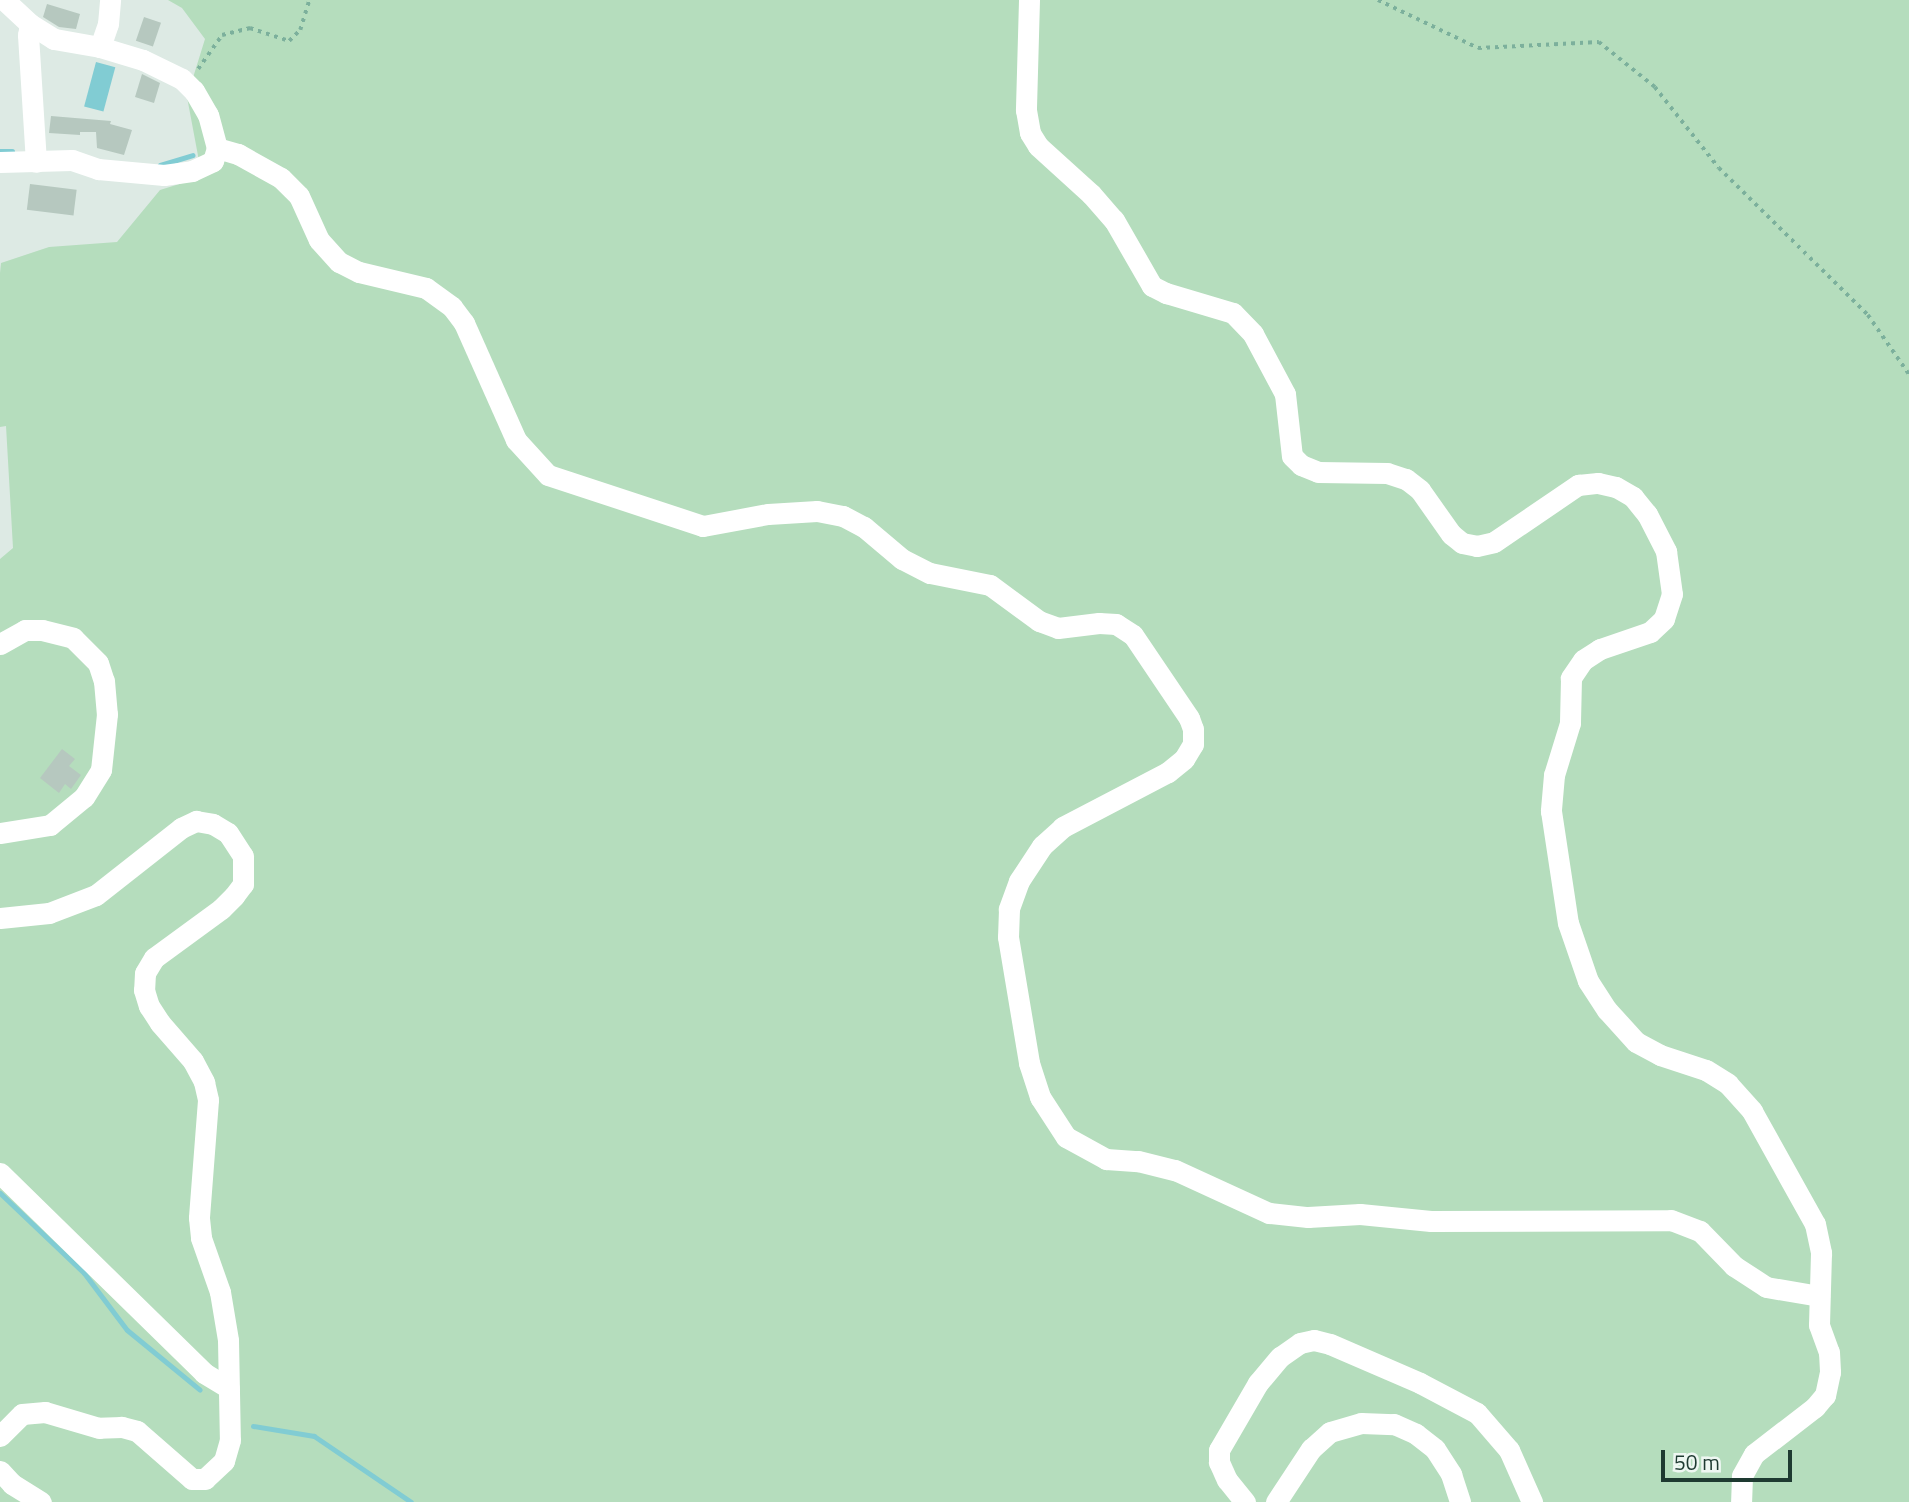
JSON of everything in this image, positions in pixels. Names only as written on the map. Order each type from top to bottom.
[{"type":"street","points":[[0,162],[72,160],[98,169],[164,175],[192,171],[213,162],[217,148],[208,115],[194,91],[183,79],[143,60],[100,47],[54,39],[30,24],[4,0]]},
{"type":"street","points":[[100,47],[108,24],[110,0]]},
{"type":"street","points":[[1029,0],[1026,77],[1030,133],[1038,146],[1091,194],[1114,220],[1153,286],[1166,293],[1233,313],[1254,334],[1285,394],[1292,456],[1301,465],[1318,472],[1387,473],[1406,479],[1420,490],[1451,534],[1462,543],[1476,546],[1494,542],[1578,485],[1598,483],[1616,487],[1633,497],[1647,514],[1667,551],[1672,594],[1664,619],[1650,632],[1600,649],[1583,660],[1572,678],[1570,723],[1554,775],[1552,811],[1568,923],[1588,981],[1607,1010],[1636,1042],[1660,1055],[1706,1070],[1728,1084],[1752,1111],[1815,1224],[1821,1253],[1819,1325],[1829,1352],[1830,1373],[1825,1395],[1815,1407],[1754,1454],[1742,1476],[1741,1502]]},
{"type":"street","points":[[30,24],[28,35],[36,162]]},
{"type":"street","points":[[217,148],[239,154],[281,178],[299,196],[319,240],[339,262],[359,272],[426,288],[452,307],[464,323],[516,440],[548,475],[703,526],[780,513],[817,511],[843,516],[864,527],[902,559],[930,573],[990,584],[1039,621],[1058,628],[1099,623],[1116,624],[1133,635],[1189,718],[1193,729],[1193,744],[1184,759],[1168,772],[1063,827],[1042,846],[1027,869],[1009,909],[1008,937],[1013,977],[1029,1063],[1040,1097],[1066,1137],[1106,1159],[1138,1161],[1175,1170],[1269,1213],[1308,1217],[1360,1214],[1432,1221],[1671,1220],[1700,1231],[1734,1266],[1766,1287],[1819,1296]]},
{"type":"street","points":[[0,644],[25,630],[42,630],[74,638],[98,663],[104,681],[107,714],[101,770],[84,797],[50,825],[0,833]]},
{"type":"street","points":[[0,918],[50,913],[96,895],[181,828],[196,821],[213,824],[228,833],[243,856],[243,884],[221,909],[153,958],[145,973],[144,990],[149,1006],[193,1061],[204,1082],[207,1120],[199,1218],[201,1238],[220,1292],[228,1340],[230,1440],[224,1461],[205,1479],[192,1479],[153,1442],[137,1432],[122,1427],[99,1428],[45,1412],[22,1414],[0,1436]]},
{"type":"street","points":[[0,1173],[204,1373],[229,1388]]},
{"type":"street","points":[[1245,1502],[1227,1480],[1219,1462],[1219,1450],[1258,1383],[1280,1357],[1300,1343],[1314,1340],[1330,1343],[1420,1383],[1477,1413],[1509,1450],[1532,1502]]},
{"type":"street","points":[[1276,1502],[1311,1449],[1330,1432],[1361,1423],[1394,1424],[1416,1434],[1435,1449],[1451,1474],[1460,1502]]},
{"type":"street","points":[[0,1471],[12,1484],[41,1502]]},
{"type":"path","points":[[183,79],[202,66],[222,35],[250,28],[289,41],[300,30],[309,0]]},
{"type":"path","points":[[1378,0],[1478,48],[1599,42],[1655,87],[1718,167],[1868,315],[1909,374]]},
{"type":"green space","points":[[168,0],[1909,0],[1909,1502],[0,1502],[0,559],[13,548],[6,426],[0,427],[1,263],[49,247],[117,242],[160,190],[202,177],[187,97],[205,39],[182,8]]},
{"type":"water","points":[[96,62],[115,67],[103,112],[84,106]]},
{"type":"building","points":[[47,4],[80,14],[76,29],[59,27],[43,17]]},
{"type":"building","points":[[144,17],[161,23],[153,46],[136,41]]},
{"type":"building","points":[[142,74],[160,83],[154,103],[135,97]]},
{"type":"building","points":[[51,116],[111,121],[110,124],[132,130],[124,155],[97,148],[96,132],[80,132],[80,135],[49,133]]},
{"type":"building","points":[[30,184],[77,190],[73,216],[27,210]]},
{"type":"building","points":[[62,749],[75,759],[69,766],[81,775],[71,789],[65,784],[59,793],[40,778]]},
{"type":"waterway","points":[[0,151],[12,151]]},
{"type":"waterway","points":[[160,165],[193,155]]},
{"type":"waterway","points":[[0,1193],[84,1273],[127,1330],[200,1390]]},
{"type":"waterway","points":[[253,1426],[314,1436],[411,1502]]}]
